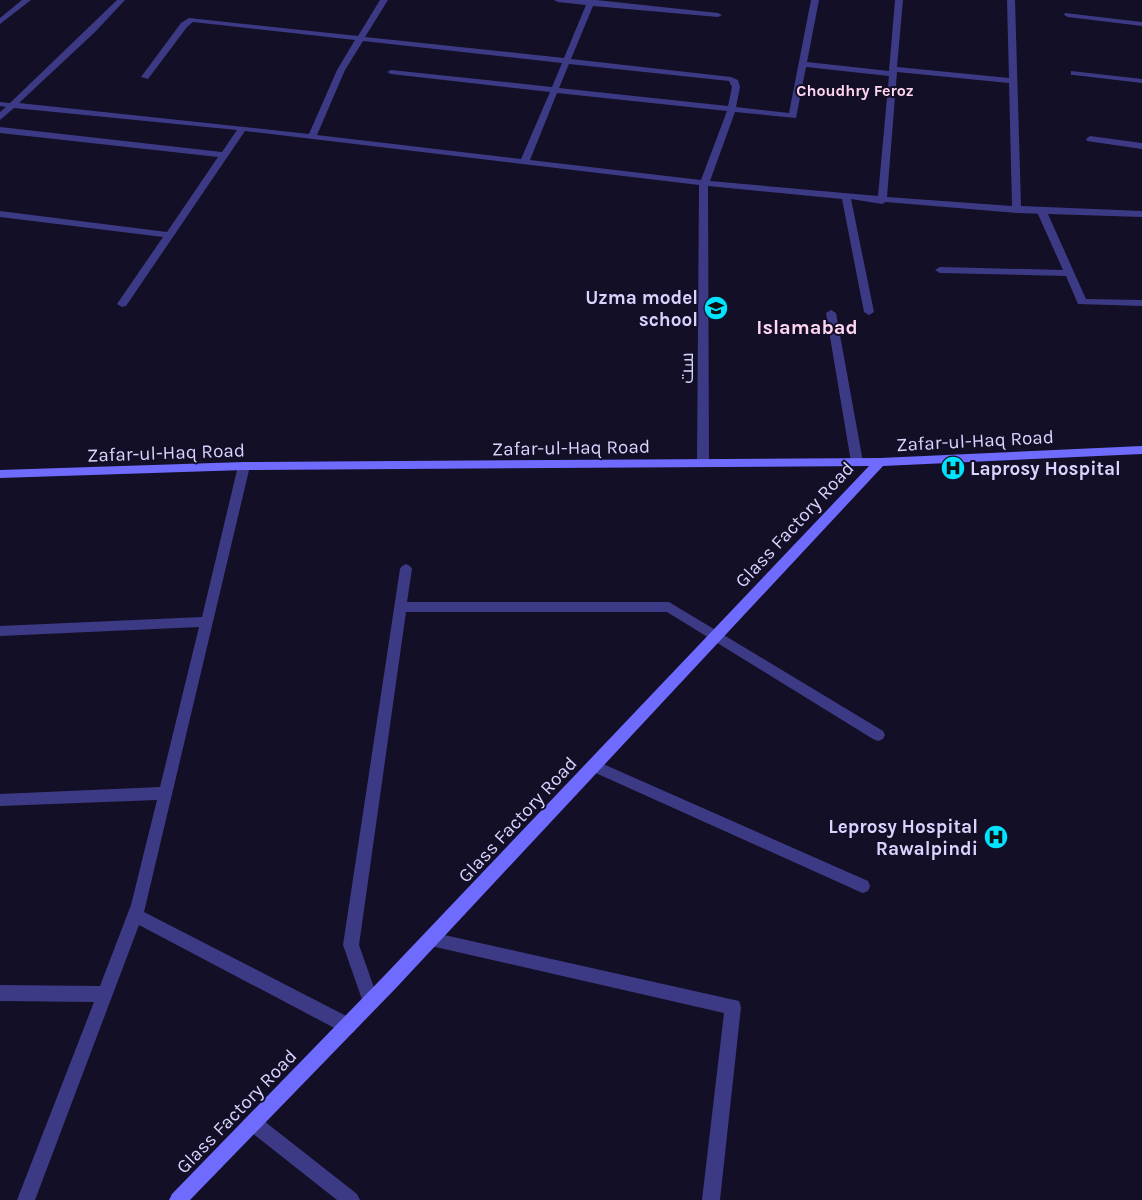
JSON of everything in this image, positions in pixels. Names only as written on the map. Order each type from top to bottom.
[{"type":"street","points":[[0,22],[27,0]]},
{"type":"street","points":[[0,117],[121,0]]},
{"type":"street","points":[[312,137],[342,70],[384,0]]},
{"type":"street","points":[[558,0],[718,15]]},
{"type":"street","points":[[391,72],[793,116],[814,0]]},
{"type":"street","points":[[882,201],[899,0]]},
{"type":"street","points":[[1011,0],[1018,210]]},
{"type":"street","points":[[524,163],[591,2]]},
{"type":"street","points":[[1068,15],[1142,24]]},
{"type":"street","points":[[145,77],[184,25],[192,20],[567,60]]},
{"type":"street","name":"ست","points":[[567,60],[732,79],[735,82],[736,87],[731,109],[704,184],[703,463]]},
{"type":"street","points":[[802,64],[1013,81]]},
{"type":"street","points":[[1074,72],[1142,81]]},
{"type":"street","points":[[0,104],[242,129],[704,184],[882,201],[1042,212],[1142,214]]},
{"type":"street","points":[[122,304],[242,129]]},
{"type":"street","points":[[0,130],[224,155]]},
{"type":"street","points":[[1090,139],[1142,146]]},
{"type":"street","points":[[846,197],[869,312]]},
{"type":"street","points":[[1042,212],[1082,302],[1142,303]]},
{"type":"street","points":[[0,214],[170,235]]},
{"type":"street","points":[[940,270],[1069,273]]},
{"type":"street","points":[[831,313],[857,462]]},
{"type":"street","name":"Zafar-ul-Haq Road","points":[[0,474],[244,466],[880,462],[1142,450]]},
{"type":"street","name":"Glass Factory Road","points":[[178,1200],[431,940],[880,462]]},
{"type":"street","points":[[26,1200],[135,914],[166,793],[244,466]]},
{"type":"street","points":[[371,1002],[351,945],[406,569]]},
{"type":"street","points":[[400,606],[669,607],[878,735]]},
{"type":"street","points":[[0,631],[207,622]]},
{"type":"street","points":[[594,766],[863,886]]},
{"type":"street","points":[[0,800],[166,793]]},
{"type":"street","points":[[135,914],[348,1026]]},
{"type":"street","points":[[431,940],[733,1007],[711,1200]]},
{"type":"street","points":[[0,994],[105,994]]},
{"type":"street","points":[[253,1123],[351,1200]]},
{"type":"place","name":"Uzma model school","points":[[716,308]]},
{"type":"place","name":"Laprosy Hospital","points":[[953,468]]},
{"type":"place","name":"Leprosy Hospital Rawalpindi","points":[[996,837]]},
{"type":"district","name":"Choudhry Feroz","points":[[855,90]]},
{"type":"district","name":"Islamabad","points":[[807,327]]}]
